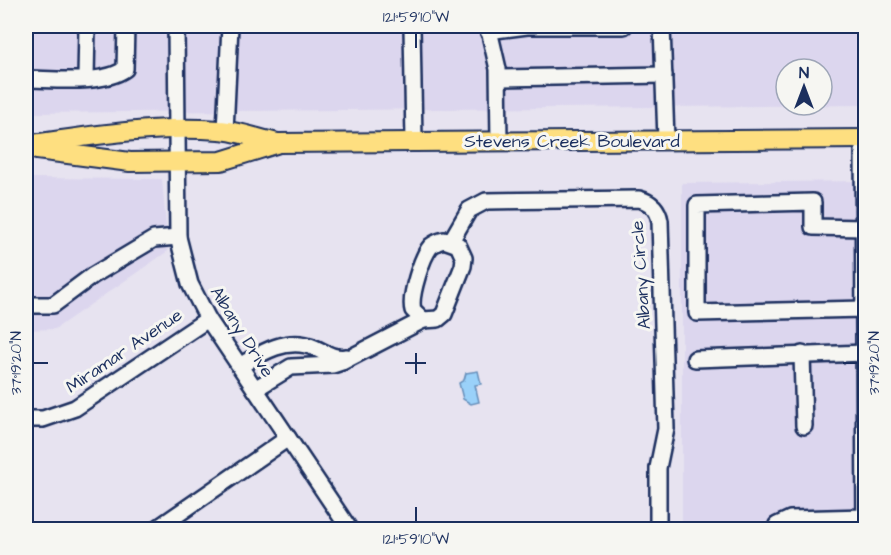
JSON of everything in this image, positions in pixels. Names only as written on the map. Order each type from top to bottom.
[{"type":"main road","name":"Stevens Creek Boulevard","points":[[26,147],[130,130],[225,131],[278,143],[864,139]]},
{"type":"main road","name":"Stevens Creek Boulevard","points":[[26,147],[130,162],[176,162],[221,161],[278,143]]},
{"type":"street","points":[[86,78],[87,26]]},
{"type":"street","points":[[26,79],[113,76],[125,69],[126,26]]},
{"type":"street","name":"Albany Drive","points":[[176,26],[178,237],[190,284],[208,319],[350,530]]},
{"type":"street","points":[[225,131],[230,26]]},
{"type":"street","points":[[412,26],[414,142]]},
{"type":"street","points":[[499,141],[499,78],[488,28],[624,26]]},
{"type":"street","points":[[662,26],[666,140]]},
{"type":"street","points":[[499,78],[664,75]]},
{"type":"street","points":[[777,530],[777,525],[790,519],[865,523],[864,139]]},
{"type":"street","name":"Albany Circle","points":[[452,241],[469,210],[486,201],[639,199],[652,204],[657,210],[660,222],[660,303],[665,333],[666,418],[658,468],[658,530]]},
{"type":"street","points":[[864,228],[813,227],[813,202],[698,205],[697,313],[865,309]]},
{"type":"street","points":[[26,305],[53,305],[92,276],[154,239],[178,237]]},
{"type":"street","points":[[255,389],[291,368],[333,365],[423,320],[438,319],[444,314],[452,298],[464,258],[462,251],[452,241],[437,242],[427,253],[411,303],[412,310],[423,320]]},
{"type":"street","name":"Miramar Avenue","points":[[26,419],[43,419],[75,408],[208,319]]},
{"type":"street","points":[[240,366],[271,348],[299,344],[313,347],[335,358],[350,357]]},
{"type":"street","points":[[312,365],[313,347]]},
{"type":"street","points":[[695,358],[865,353]]},
{"type":"street","points":[[802,354],[804,426]]},
{"type":"street","points":[[155,530],[288,438]]},
{"type":"shaded area","points":[[26,26],[865,26],[865,105],[834,105],[834,57],[774,57],[774,106],[26,113]]},
{"type":"shaded area","points":[[26,178],[162,179],[168,251],[55,329],[26,330]]},
{"type":"shaded area","points":[[865,181],[865,529],[682,529],[682,183]]},
{"type":"water","points":[[478,371],[481,384],[475,385],[479,402],[471,404],[463,399],[459,383],[464,380],[466,373]]}]
